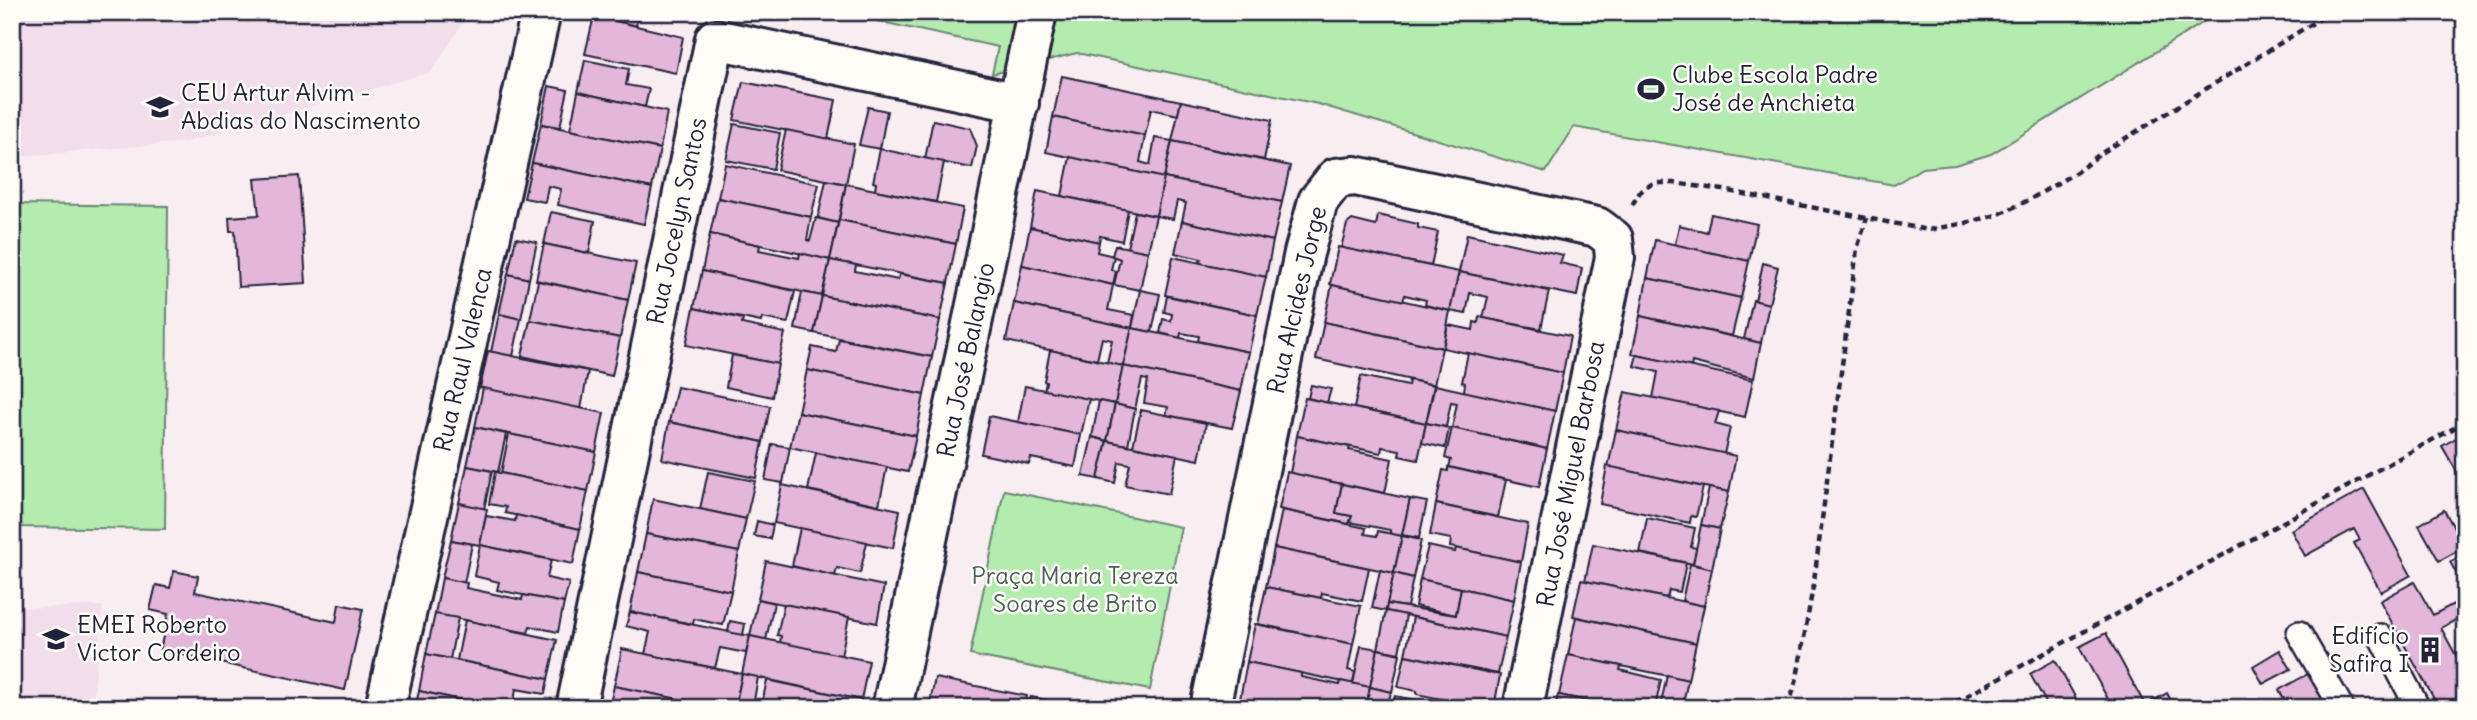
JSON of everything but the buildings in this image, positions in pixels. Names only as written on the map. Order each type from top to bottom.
[{"type":"street","name":"Rua Raul Valenca","points":[[385,708],[541,12]]},
{"type":"street","name":"Rua José Balangio","points":[[892,708],[1037,12]]},
{"type":"street","name":"Rua Jocelyn Santos","points":[[576,708],[716,25],[1019,103]]},
{"type":"street","name":"Rua Alcides Jorge","points":[[1210,708],[1304,253],[1318,201],[1329,186],[1336,178],[1355,176],[1597,227],[1613,239]]},
{"type":"street","name":"Rua José Miguel Barbosa","points":[[1523,708],[1615,257],[1613,239]]},
{"type":"lane","points":[[2299,633],[2342,708]]},
{"type":"lane","points":[[2380,636],[2418,708]]},
{"type":"path","points":[[1613,239],[1640,192],[1653,183],[1723,190],[1928,230],[1997,215],[2078,171],[2100,154],[2331,12]]},
{"type":"path","points":[[1788,708],[1797,678],[1814,581],[1857,249],[1867,218]]},
{"type":"path","points":[[1945,708],[2465,422]]},
{"type":"shaded area","name":"CEU Artur Alvim - Abdias do Nascimento","points":[[12,12],[470,12],[431,72],[186,142],[12,157]]},
{"type":"shaded area","name":"EMEI Roberto Victor Cordeiro","points":[[103,606],[92,708],[12,708],[12,608]]},
{"type":"green space","name":"Clube Escola Padre José de Anchieta","points":[[835,12],[2220,12],[1991,154],[1955,165],[1922,168],[1894,185],[1574,127],[1546,172],[1318,104],[1077,53],[992,74],[998,47]]},
{"type":"green space","points":[[12,204],[168,206],[165,529],[12,527]]},
{"type":"green space","name":"Praça Maria Tereza Soares de Brito","points":[[1004,490],[1181,527],[1150,690],[970,655]]},
{"type":"place","name":"Clube Escola Padre José de Anchieta","points":[[1651,89]]},
{"type":"place","name":"CEU Artur Alvim - Abdias do Nascimento","points":[[160,107]]},
{"type":"place","name":"EMEI Roberto Victor Cordeiro","points":[[56,639]]},
{"type":"place","name":"Edifício Safira I","points":[[2430,650]]}]
